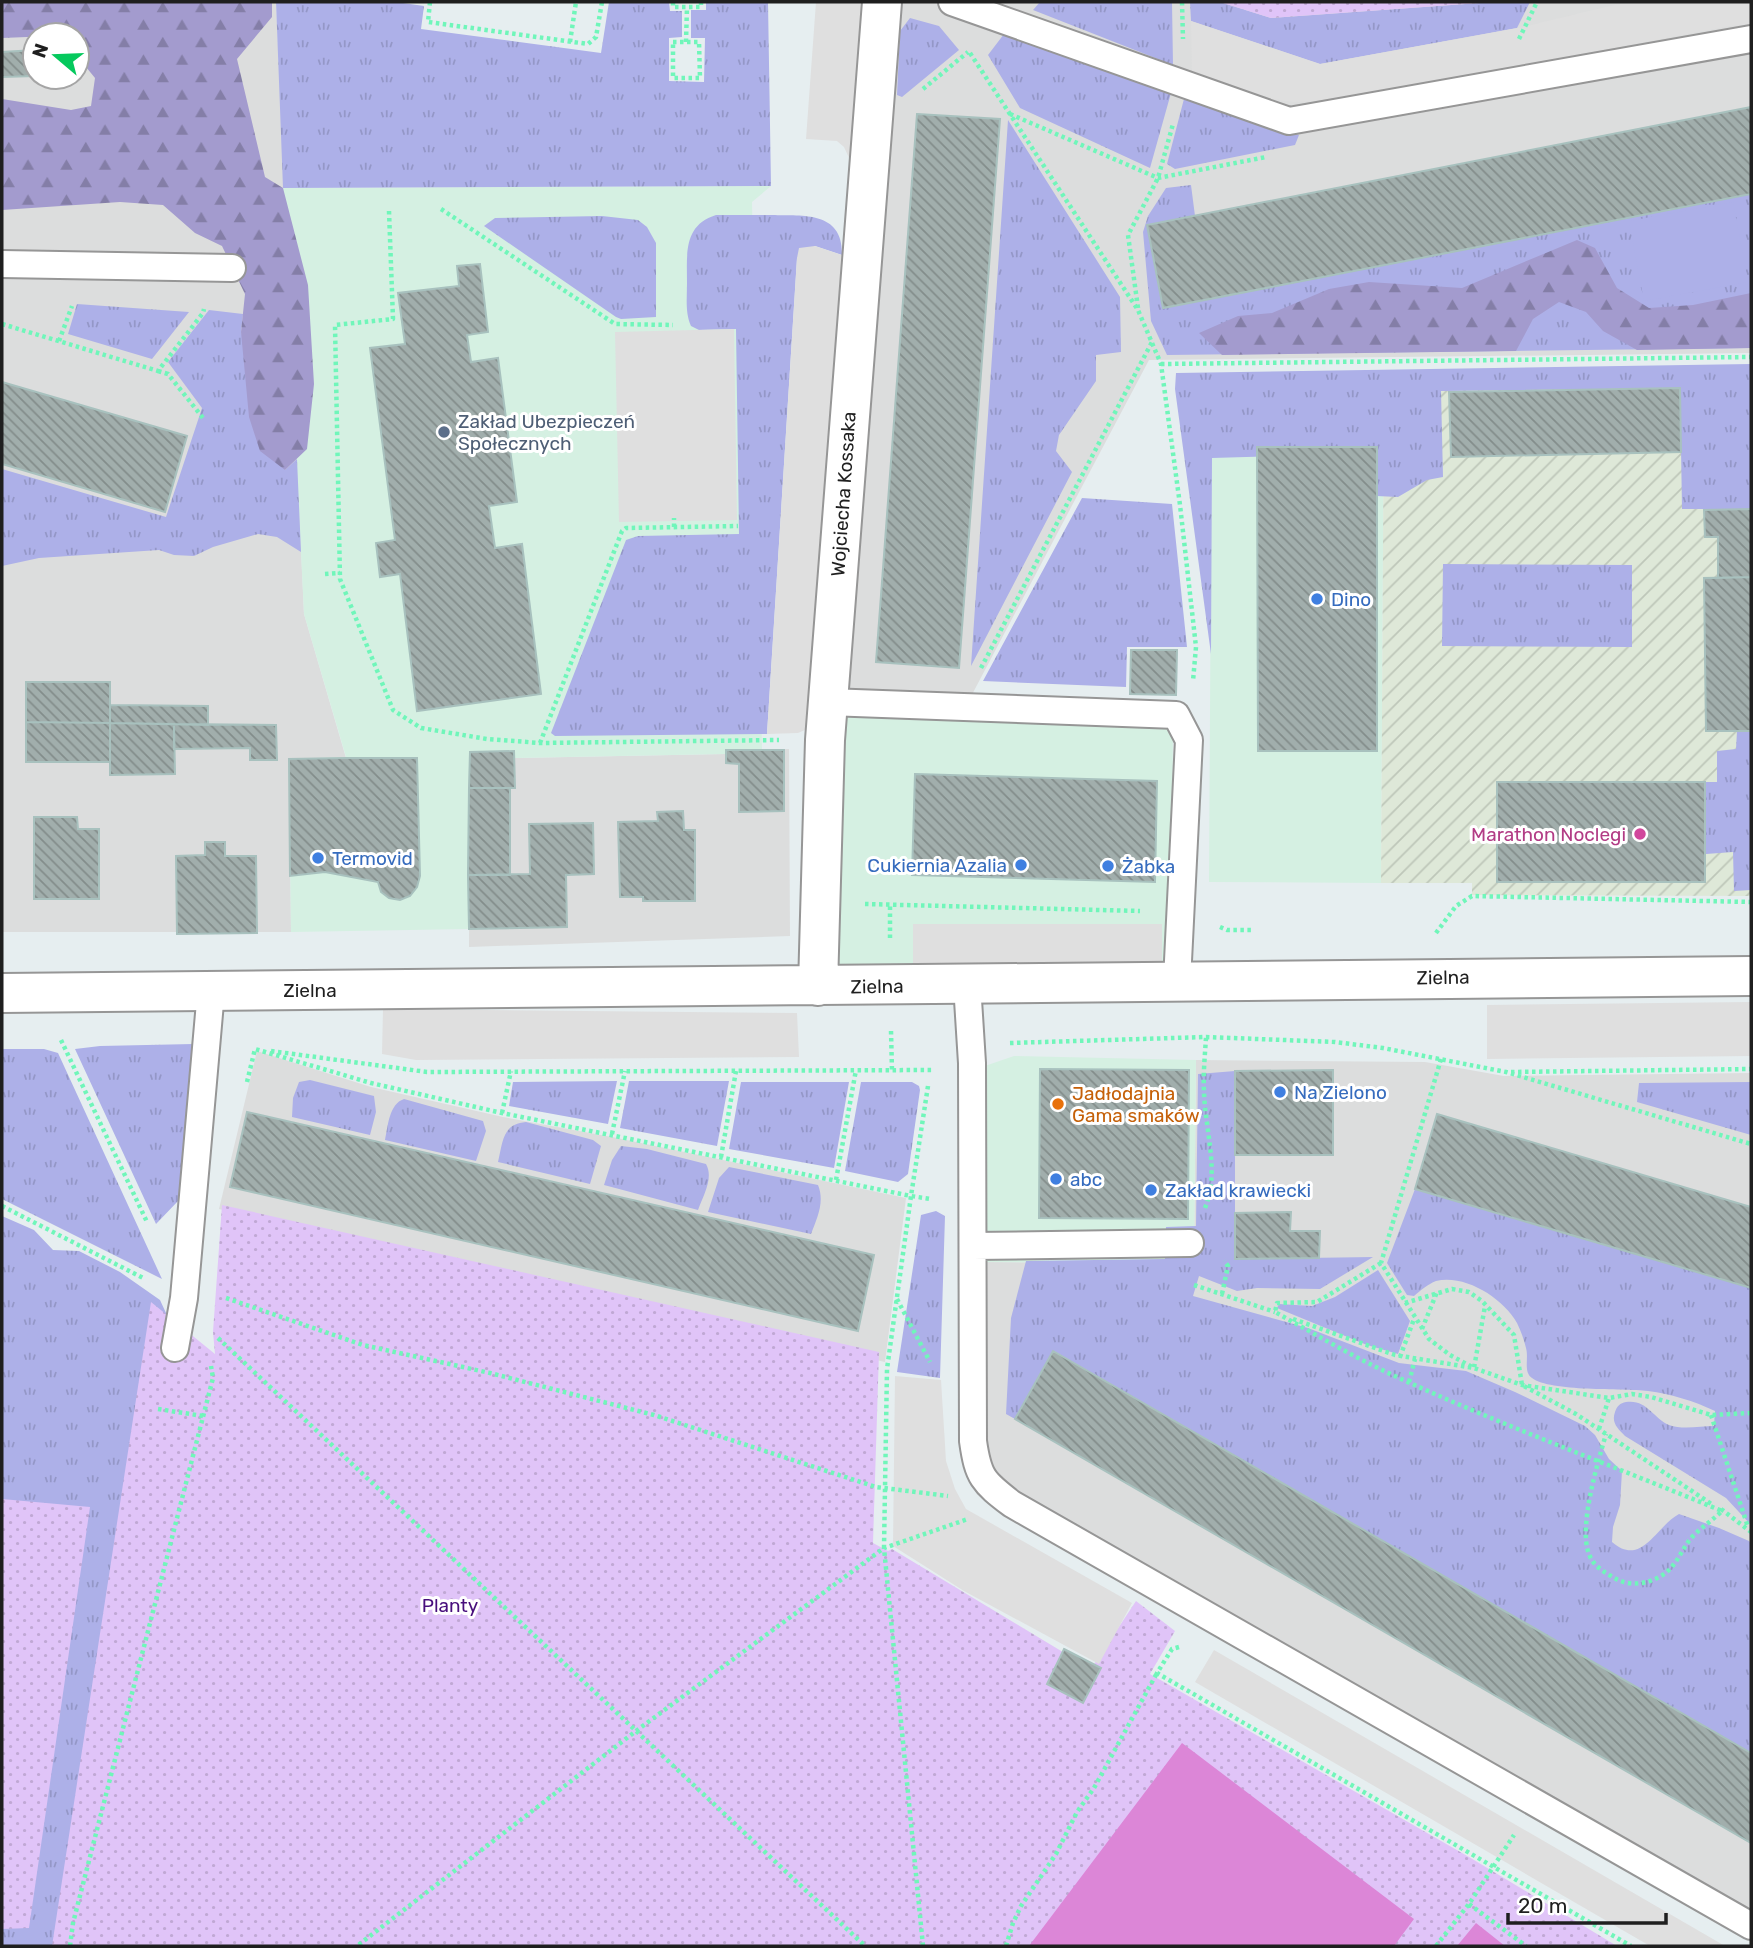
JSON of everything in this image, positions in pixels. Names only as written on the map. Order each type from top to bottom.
[{"type":"street","name":"Wojciecha Kossaka","points":[[818,986],[825,740],[882,2]]},
{"type":"street","name":"Zielna","points":[[2,993],[1751,976]]},
{"type":"lane","points":[[952,2],[1289,121],[1751,39]]},
{"type":"lane","points":[[2,264],[220,268]]},
{"type":"lane","points":[[828,702],[1176,715],[1189,740],[1177,981]]},
{"type":"lane","points":[[967,984],[972,1063],[973,1441],[976,1469],[990,1488],[1012,1504],[1751,1926]]},
{"type":"lane","points":[[175,1348],[184,1298],[211,991]]},
{"type":"lane","points":[[973,1245],[1189,1243]]},
{"type":"path","points":[[430,2],[428,22],[587,44],[596,37],[602,2]]},
{"type":"path","points":[[570,42],[576,2]]},
{"type":"path","points":[[673,2],[673,7],[701,7],[701,2]]},
{"type":"path","points":[[1138,310],[1128,235],[1158,178],[1183,83],[1182,2]]},
{"type":"path","points":[[686,42],[687,7]]},
{"type":"path","points":[[921,91],[1006,21]]},
{"type":"path","points":[[961,41],[1138,310],[1161,364],[1196,647],[1189,740]]},
{"type":"path","points":[[673,42],[686,42],[699,42],[700,78],[673,78],[673,42]]},
{"type":"path","points":[[1008,113],[1158,178]]},
{"type":"path","points":[[441,209],[615,324],[673,325]]},
{"type":"path","points":[[389,211],[393,319],[335,325],[340,579],[393,710],[421,728],[487,739],[540,743],[825,740]]},
{"type":"path","points":[[159,371],[203,313],[220,268]]},
{"type":"path","points":[[2,324],[168,374],[203,418]]},
{"type":"path","points":[[977,675],[1152,342]]},
{"type":"path","points":[[1161,364],[1751,356]]},
{"type":"path","points":[[674,518],[674,527]]},
{"type":"path","points":[[540,743],[622,531],[625,528],[738,526]]},
{"type":"path","points":[[325,574],[340,573]]},
{"type":"path","points":[[1423,933],[1436,933],[1457,906],[1472,896],[1751,902]]},
{"type":"path","points":[[821,902],[1179,912],[1227,930],[1264,930]]},
{"type":"path","points":[[57,992],[61,1040],[149,1224]]},
{"type":"path","points":[[208,1039],[256,1049],[427,1072],[930,1070],[972,1063],[1010,1043],[1206,1037],[1335,1042],[1384,1048],[1506,1072],[1751,1144]]},
{"type":"path","points":[[1189,1243],[1190,1230],[1210,1195],[1211,1156],[1204,1091],[1206,1037]]},
{"type":"path","points":[[50,1040],[75,1040]]},
{"type":"path","points":[[1010,1043],[1010,1056]]},
{"type":"path","points":[[246,1087],[256,1049]]},
{"type":"path","points":[[256,1049],[371,1083],[502,1113],[911,1196],[887,1369],[884,1548],[923,1946]]},
{"type":"path","points":[[1275,1312],[1277,1303],[1317,1302],[1381,1263],[1441,1059]]},
{"type":"path","points":[[1506,1072],[1751,1069]]},
{"type":"path","points":[[836,1180],[856,1070]]},
{"type":"path","points":[[502,1113],[511,1071]]},
{"type":"path","points":[[612,1134],[625,1071]]},
{"type":"path","points":[[721,1157],[736,1071]]},
{"type":"path","points":[[2,1206],[184,1298],[207,1327],[251,1371],[865,1946]]},
{"type":"path","points":[[1381,1263],[1422,1330],[1450,1355],[1522,1385],[1576,1414],[1750,1530]]},
{"type":"path","points":[[1183,1281],[1400,1357],[1474,1367]]},
{"type":"path","points":[[1405,1303],[1452,1289],[1469,1292],[1514,1335],[1522,1385]]},
{"type":"path","points":[[1422,1330],[1437,1292]]},
{"type":"path","points":[[216,1295],[363,1345],[502,1376],[641,1412],[876,1487],[1012,1504]]},
{"type":"path","points":[[1474,1367],[1485,1306]]},
{"type":"path","points":[[1275,1312],[1409,1382],[1722,1511]]},
{"type":"path","points":[[1400,1357],[1414,1319]]},
{"type":"path","points":[[1409,1382],[1415,1359]]},
{"type":"path","points":[[70,1946],[76,1909],[213,1378],[211,1365]]},
{"type":"path","points":[[1522,1385],[1609,1398],[1632,1394],[1651,1397],[1711,1415],[1751,1413]]},
{"type":"path","points":[[1599,1429],[1609,1398]]},
{"type":"path","points":[[158,1409],[203,1416]]},
{"type":"path","points":[[1711,1415],[1750,1530]]},
{"type":"path","points":[[1606,1434],[1587,1514],[1586,1546],[1596,1566],[1614,1579],[1626,1583],[1646,1583],[1666,1573],[1693,1536],[1709,1525],[1722,1511]]},
{"type":"path","points":[[357,1946],[636,1731],[884,1548],[1012,1504]]},
{"type":"path","points":[[1006,1946],[1021,1906],[1056,1854],[1077,1812],[1094,1788],[1172,1649],[1230,1629]]},
{"type":"path","points":[[1157,1673],[1631,1946]]},
{"type":"path","points":[[1437,1946],[1494,1866]]},
{"type":"path","points":[[1469,1904],[1526,1946]]},
{"type":"shaded area","points":[[2,2],[276,2],[304,614],[346,758],[289,759],[291,932],[2,932]]},
{"type":"shaded area","points":[[816,2],[863,2],[850,160],[844,147],[837,141],[806,139]]},
{"type":"shaded area","points":[[888,2],[1751,2],[1751,353],[1149,360],[967,704],[836,697]]},
{"type":"shaded area","points":[[1640,2],[1751,2],[1751,25],[1730,26],[1358,97],[1323,101],[1294,102],[1271,99],[1192,72],[1191,21],[1320,64],[1523,27],[1614,5]]},
{"type":"shaded area","points":[[771,186],[752,202],[762,750],[726,750],[725,754],[515,758],[514,752],[470,752],[469,929],[291,932],[289,759],[346,757],[304,614],[283,188]]},
{"type":"shaded area","points":[[815,246],[842,255],[821,529],[811,712],[807,729],[798,733],[767,734],[797,258],[799,248]]},
{"type":"shaded area","points":[[734,329],[737,520],[619,522],[615,332]]},
{"type":"shaded area","points":[[1212,375],[1384,376],[1381,883],[1209,882]]},
{"type":"shaded area","points":[[1384,376],[1751,377],[1751,896],[1472,895],[1472,883],[1381,883]]},
{"type":"shaded area","points":[[834,706],[1173,722],[1171,977],[824,980]]},
{"type":"shaded area","points":[[789,749],[790,936],[469,947],[470,752],[514,751],[516,758],[725,754],[726,750]]},
{"type":"shaded area","points":[[913,924],[1162,924],[1162,965],[913,965]]},
{"type":"shaded area","points":[[1751,1002],[1751,1056],[1487,1059],[1487,1005]]},
{"type":"shaded area","points":[[383,1009],[797,1013],[799,1057],[416,1060],[382,1054]]},
{"type":"shaded area","points":[[257,1051],[371,1087],[503,1117],[906,1198],[885,1362],[219,1209]]},
{"type":"shaded area","points":[[1014,1056],[1196,1060],[1194,1264],[981,1262],[979,1068]]},
{"type":"shaded area","points":[[1196,1060],[1425,1062],[1504,1076],[1751,1073],[1751,1915],[1019,1500],[991,1468],[982,1445],[981,1262],[1194,1263]]},
{"type":"shaded area","points":[[895,1376],[941,1380],[946,1461],[955,1489],[966,1509],[1132,1603],[1099,1664],[964,1591],[893,1546]]},
{"type":"shaded area","points":[[1214,1650],[1725,1946],[1650,1946],[1195,1682]]},
{"type":"shaded area","points":[[1182,1743],[1414,1919],[1394,1946],[1029,1946]]},
{"type":"shaded area","points":[[1476,1923],[1505,1946],[1457,1946]]},
{"type":"green space","points":[[2,2],[272,2],[272,17],[237,59],[265,177],[283,188],[308,285],[314,384],[307,449],[285,470],[260,451],[249,417],[241,332],[245,294],[222,246],[195,233],[163,205],[120,202],[2,210],[2,99],[71,110],[91,106],[95,78],[91,73],[91,21],[21,21],[21,37],[2,38]]},
{"type":"green space","points":[[276,2],[396,2],[424,6],[421,29],[601,53],[609,2],[669,2],[670,11],[682,11],[682,37],[669,38],[669,81],[704,82],[705,38],[691,38],[691,10],[706,10],[706,2],[768,2],[771,186],[283,188]]},
{"type":"green space","points":[[1040,2],[1172,2],[1173,65],[1033,10]]},
{"type":"green space","points":[[1190,2],[1220,2],[1271,18],[1493,2],[1530,2],[1517,28],[1320,64],[1191,21]]},
{"type":"green space","points":[[1220,2],[1493,2],[1271,18]]},
{"type":"green space","points":[[910,18],[939,26],[959,50],[902,97],[897,95],[900,31]]},
{"type":"green space","points":[[1004,34],[1171,93],[1150,168],[1020,108],[988,55]]},
{"type":"green space","points":[[1185,95],[1299,135],[1295,145],[1175,169],[1167,164]]},
{"type":"green space","points":[[1008,120],[1120,297],[1121,352],[1096,355],[1096,381],[1059,435],[1056,451],[1072,472],[971,666]]},
{"type":"green space","points":[[1191,185],[1195,216],[1164,308],[1751,194],[1751,348],[1167,355],[1151,321],[1143,232],[1148,216],[1166,188]]},
{"type":"green space","points":[[1733,202],[1748,282],[1644,301],[1629,221]]},
{"type":"green space","points":[[716,215],[808,216],[829,223],[841,241],[842,255],[815,246],[797,258],[767,734],[555,736],[551,733],[626,540],[638,536],[739,534],[736,329],[699,330],[691,326],[687,311],[689,242],[698,226]]},
{"type":"green space","points":[[602,216],[638,220],[647,227],[656,243],[656,317],[616,317],[484,226],[495,218]]},
{"type":"green space","points":[[1577,240],[1595,248],[1617,288],[1649,308],[1693,305],[1751,293],[1751,348],[1637,350],[1603,331],[1586,312],[1559,302],[1533,319],[1516,351],[1222,355],[1199,333],[1238,316],[1272,313],[1329,289],[1369,282],[1462,288]]},
{"type":"green space","points":[[77,304],[189,312],[152,359],[68,334]]},
{"type":"green space","points":[[209,310],[243,314],[241,332],[285,470],[297,459],[301,552],[277,537],[258,534],[213,547],[194,556],[174,555],[159,550],[39,558],[2,566],[2,469],[166,517],[202,408],[168,362]]},
{"type":"green space","points":[[1751,364],[1751,509],[1682,509],[1680,388],[1441,391],[1443,477],[1427,480],[1398,497],[1355,495],[1342,454],[1212,458],[1211,654],[1175,389],[1176,373]]},
{"type":"green space","points":[[1082,498],[1172,504],[1187,647],[1127,647],[1126,687],[983,681]]},
{"type":"green space","points":[[1443,564],[1632,565],[1632,647],[1442,646]]},
{"type":"green space","points":[[1737,731],[1751,731],[1751,890],[1734,891],[1733,852],[1706,854],[1705,782],[1717,782],[1717,751],[1736,749]]},
{"type":"green space","points":[[193,1044],[196,1050],[191,1068],[189,1117],[179,1200],[156,1224],[75,1049]]},
{"type":"green space","points":[[2,1049],[44,1049],[58,1053],[162,1279],[2,1199]]},
{"type":"green space","points":[[1235,1071],[1235,1259],[1373,1257],[1320,1289],[1257,1288],[1237,1291],[1199,1276],[1193,1296],[1308,1328],[1399,1363],[1466,1371],[1585,1426],[1595,1435],[1609,1459],[1622,1471],[1620,1505],[1613,1527],[1612,1542],[1623,1549],[1640,1548],[1679,1514],[1749,1541],[1751,1753],[1054,1351],[1015,1419],[1006,1414],[1011,1318],[1026,1261],[1165,1259],[1166,1227],[1196,1226],[1198,1074]]},
{"type":"green space","points":[[310,1080],[374,1096],[376,1112],[370,1135],[292,1117],[293,1098],[299,1082]]},
{"type":"green space","points":[[617,1081],[608,1124],[509,1106],[513,1082]]},
{"type":"green space","points":[[629,1081],[729,1081],[717,1146],[620,1128]]},
{"type":"green space","points":[[741,1082],[849,1082],[834,1168],[729,1149]]},
{"type":"green space","points":[[861,1082],[912,1082],[919,1086],[908,1174],[898,1182],[845,1171]]},
{"type":"green space","points":[[1751,1082],[1751,1135],[1637,1102],[1639,1083]]},
{"type":"green space","points":[[404,1099],[483,1121],[486,1131],[476,1161],[385,1140],[392,1110]]},
{"type":"green space","points":[[526,1122],[593,1140],[601,1146],[590,1184],[498,1162],[508,1130],[518,1123]]},
{"type":"green space","points":[[621,1146],[647,1149],[706,1164],[708,1181],[698,1210],[604,1185],[612,1160]]},
{"type":"green space","points":[[729,1167],[818,1185],[820,1204],[811,1234],[708,1212],[719,1178]]},
{"type":"green space","points":[[1415,1189],[1751,1288],[1751,1525],[1726,1498],[1625,1436],[1616,1426],[1614,1419],[1618,1406],[1626,1402],[1639,1403],[1663,1422],[1680,1427],[1714,1426],[1715,1411],[1657,1392],[1554,1386],[1541,1382],[1529,1375],[1526,1348],[1517,1323],[1493,1297],[1471,1285],[1447,1280],[1433,1282],[1414,1296],[1407,1295],[1387,1263]]},
{"type":"green space","name":"Planty","points":[[222,1205],[879,1352],[873,1543],[888,1551],[892,1549],[1091,1669],[1136,1601],[1175,1631],[1150,1674],[1469,1857],[1617,1946],[52,1946],[151,1302],[215,1354],[213,1332]]},
{"type":"green space","points":[[936,1211],[945,1216],[940,1378],[897,1372],[921,1215]]},
{"type":"green space","points":[[2,1216],[34,1230],[53,1250],[79,1251],[120,1272],[160,1300],[172,1326],[63,1946],[2,1946]]},
{"type":"green space","points":[[1378,1270],[1410,1321],[1398,1354],[1367,1345],[1277,1308],[1279,1304],[1312,1306],[1335,1297]]},
{"type":"green space","points":[[2,1499],[90,1507],[29,1928],[2,1929]]},
{"type":"building","points":[[21,51],[21,76],[2,77],[2,52]]},
{"type":"building","points":[[1751,107],[1751,194],[1163,308],[1147,225]]},
{"type":"building","points":[[917,114],[1000,119],[959,668],[876,662]]},
{"type":"building","name":"Zakład Ubezpieczeń Społecznych","points":[[480,264],[488,332],[467,335],[471,362],[498,358],[517,502],[489,506],[495,548],[522,544],[541,694],[417,711],[400,574],[380,577],[376,543],[395,540],[370,348],[405,344],[398,293],[459,286],[457,266]]},
{"type":"building","points":[[2,382],[187,436],[165,512],[2,464]]},
{"type":"building","points":[[1680,388],[1681,452],[1451,457],[1449,392]]},
{"type":"building","name":"Dino","points":[[1257,447],[1377,447],[1377,751],[1258,751]]},
{"type":"building","points":[[1751,509],[1751,577],[1718,578],[1718,537],[1705,537],[1704,510]]},
{"type":"building","points":[[1751,577],[1751,731],[1706,731],[1704,578]]},
{"type":"building","points":[[1131,650],[1177,650],[1176,695],[1130,694]]},
{"type":"building","points":[[26,682],[110,682],[110,723],[26,722]]},
{"type":"building","points":[[110,705],[208,706],[208,725],[110,723]]},
{"type":"building","points":[[26,722],[110,723],[110,762],[26,762]]},
{"type":"building","points":[[110,723],[174,724],[175,774],[110,775]]},
{"type":"building","points":[[174,724],[276,725],[277,760],[250,760],[250,748],[174,749]]},
{"type":"building","points":[[726,750],[784,750],[784,811],[739,812],[739,764],[726,763]]},
{"type":"building","points":[[514,751],[515,788],[469,788],[470,752]]},
{"type":"building","points":[[417,758],[420,876],[417,887],[410,896],[400,900],[389,898],[381,892],[378,882],[325,872],[290,876],[289,759]]},
{"type":"building","points":[[915,774],[1157,781],[1155,882],[912,875]]},
{"type":"building","points":[[1497,782],[1705,782],[1705,882],[1497,882]]},
{"type":"building","points":[[469,788],[510,788],[510,875],[468,875]]},
{"type":"building","points":[[683,811],[684,830],[695,830],[695,901],[643,901],[643,897],[620,897],[618,822],[658,821],[657,812]]},
{"type":"building","points":[[34,817],[77,817],[78,829],[99,829],[99,899],[34,899]]},
{"type":"building","points":[[593,823],[594,874],[566,875],[567,927],[469,929],[468,875],[530,874],[529,824]]},
{"type":"building","points":[[205,842],[225,842],[225,856],[256,856],[257,933],[177,934],[176,856],[205,855]]},
{"type":"building","points":[[1040,1069],[1189,1070],[1188,1219],[1039,1218]]},
{"type":"building","points":[[1333,1070],[1333,1155],[1235,1155],[1235,1071]]},
{"type":"building","points":[[247,1112],[874,1255],[858,1331],[230,1187]]},
{"type":"building","points":[[1437,1114],[1751,1207],[1751,1288],[1415,1189]]},
{"type":"building","points":[[1291,1212],[1290,1231],[1320,1231],[1319,1258],[1235,1259],[1235,1213]]},
{"type":"building","points":[[1053,1351],[1751,1753],[1751,1843],[1015,1419]]},
{"type":"building","points":[[1064,1649],[1101,1668],[1083,1703],[1047,1684]]},
{"type":"place","name":"Zakład Ubezpieczeń Społecznych","points":[[444,432]]},
{"type":"place","name":"Dino","points":[[1317,599]]},
{"type":"place","name":"Marathon Noclegi","points":[[1640,834]]},
{"type":"place","name":"Termovid","points":[[318,858]]},
{"type":"place","name":"Cukiernia Azalia","points":[[1021,865]]},
{"type":"place","name":"Żabka","points":[[1108,866]]},
{"type":"place","name":"Na Zielono","points":[[1280,1092]]},
{"type":"place","name":"Jadłodajnia Gama smaków","points":[[1058,1104]]},
{"type":"place","name":"abc","points":[[1056,1179]]},
{"type":"place","name":"Zakład krawiecki","points":[[1151,1190]]}]
